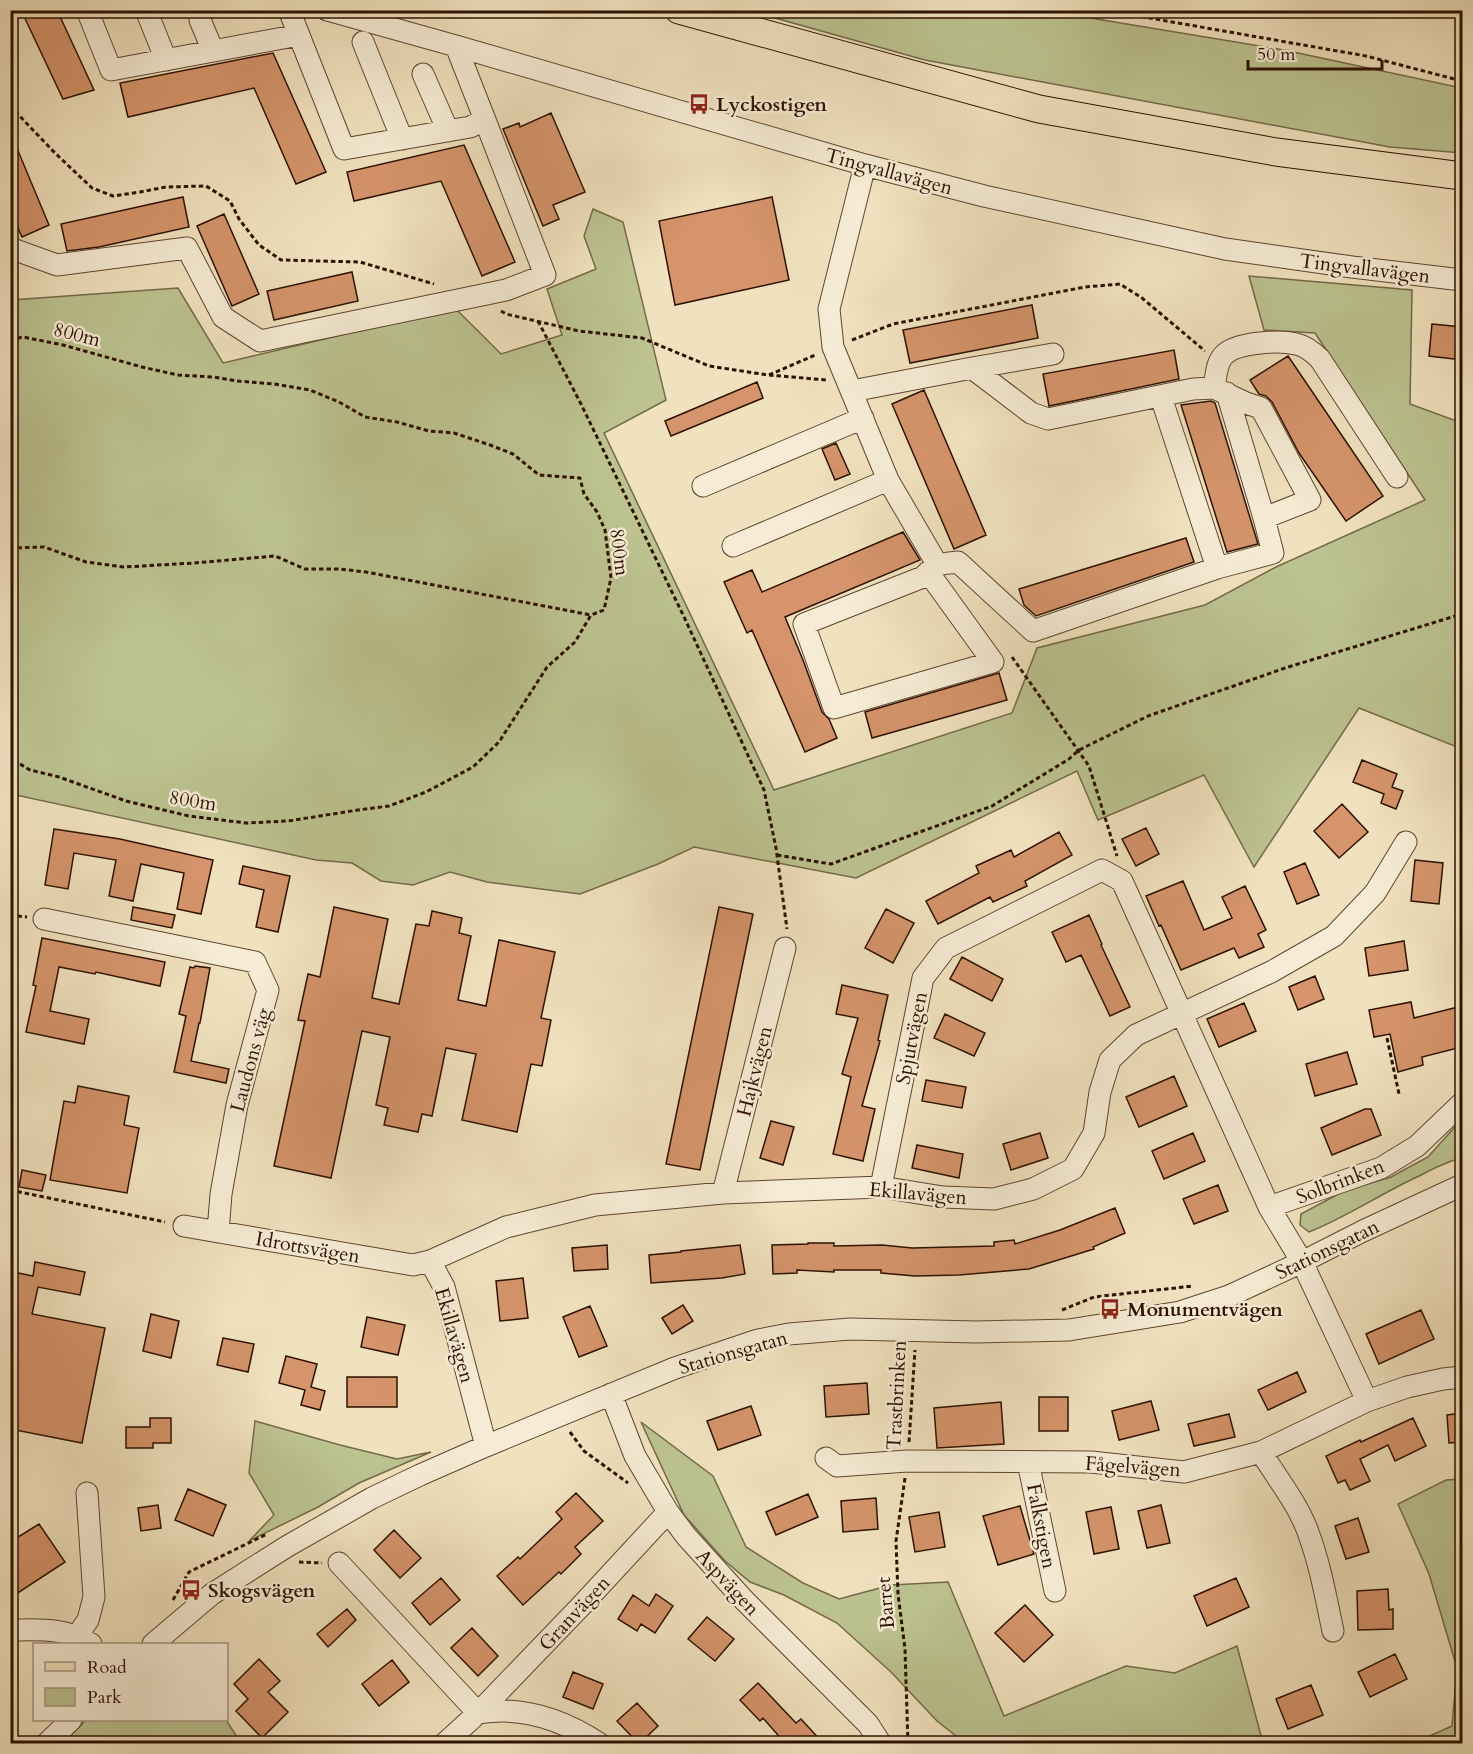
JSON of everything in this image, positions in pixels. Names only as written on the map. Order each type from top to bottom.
[{"type":"main road","points":[[680,10],[1039,109],[1276,152],[1462,176]]},
{"type":"street","points":[[87,10],[111,70],[299,35]]},
{"type":"street","points":[[146,10],[165,60]]},
{"type":"street","points":[[289,10],[344,149],[470,127],[485,120]]},
{"type":"street","name":"Tingvallavägen","points":[[327,10],[865,165],[984,196],[1225,249],[1462,280]]},
{"type":"street","points":[[200,21],[213,51]]},
{"type":"street","points":[[363,42],[402,139]]},
{"type":"street","points":[[10,248],[57,265],[187,248],[223,317],[260,341],[506,290],[545,275],[456,46]]},
{"type":"street","points":[[423,74],[448,131]]},
{"type":"street","points":[[865,165],[830,309],[834,347],[888,480],[932,568],[993,662],[834,708],[804,624],[922,577],[932,568],[958,562],[1033,631],[1217,568],[1273,553],[1264,518],[1221,391],[1221,358],[1228,351],[1273,341],[1298,344],[1311,350],[1320,359],[1397,477]]},
{"type":"street","points":[[850,387],[1053,354]]},
{"type":"street","points":[[972,368],[1032,413],[1048,419],[1193,389],[1221,391],[1261,408],[1310,500],[1264,518]]},
{"type":"street","points":[[1161,397],[1217,568]]},
{"type":"street","points":[[703,486],[863,418]]},
{"type":"street","points":[[733,546],[888,480]]},
{"type":"street","name":"Ekillavägen","points":[[486,1446],[444,1287],[430,1261],[506,1227],[595,1205],[723,1193],[881,1187],[944,1197],[994,1199],[1033,1189],[1073,1169],[1094,1133],[1100,1092],[1110,1060],[1136,1035],[1271,972],[1334,936],[1375,893],[1406,842]]},
{"type":"street","name":"Spjutvägen","points":[[881,1187],[923,978],[946,948],[1102,870],[1122,881]]},
{"type":"street","points":[[1122,881],[1269,1208],[1302,1262],[1367,1401]]},
{"type":"street","name":"Laudons väg","points":[[44,919],[255,962],[268,990],[237,1105],[221,1194],[218,1232]]},
{"type":"street","name":"Hajkvägen","points":[[723,1193],[784,948]]},
{"type":"street","name":"Solbrinken","points":[[1269,1208],[1382,1168],[1417,1146],[1462,1103]]},
{"type":"street","name":"Stationsgatan","points":[[154,1643],[212,1594],[286,1547],[372,1498],[420,1474],[675,1368],[768,1338],[789,1334],[850,1329],[976,1332],[1069,1330],[1180,1312],[1229,1296],[1462,1185]]},
{"type":"street","name":"Idrottsvägen","points":[[184,1226],[413,1265],[430,1261]]},
{"type":"street","name":"Fågelvägen","points":[[826,1458],[837,1466],[908,1461],[1091,1462],[1184,1472],[1261,1452],[1367,1401],[1407,1387],[1462,1377]]},
{"type":"street","name":"Aspvägen","points":[[611,1394],[635,1456],[668,1512],[703,1556],[868,1724],[881,1743]]},
{"type":"street","points":[[1261,1452],[1292,1500],[1308,1531],[1333,1631]]},
{"type":"street","name":"Falkstigen","points":[[1028,1462],[1055,1591]]},
{"type":"street","points":[[10,1630],[57,1630],[84,1640],[94,1597],[87,1493]]},
{"type":"street","name":"Granvägen","points":[[444,1743],[478,1713],[668,1512]]},
{"type":"street","points":[[339,1563],[478,1713],[502,1711],[542,1717],[582,1732],[600,1743]]},
{"type":"street","points":[[46,1743],[69,1721]]},
{"type":"path","points":[[1104,10],[1366,56],[1462,81]]},
{"type":"path","points":[[10,106],[92,188],[113,196],[166,187],[206,186],[230,201],[239,219],[259,245],[281,260],[360,262],[434,284]]},
{"type":"path","points":[[768,375],[893,324],[1085,287],[1120,284],[1142,298],[1204,351],[1221,358]]},
{"type":"path","points":[[477,296],[507,314],[579,331],[642,338],[710,366],[850,387]]},
{"type":"path","points":[[538,321],[581,404],[680,609],[764,790],[787,923],[784,948]]},
{"type":"path","name":"800m","points":[[10,340],[23,337],[63,345],[142,368],[178,375],[213,377],[309,390],[339,402],[365,417],[397,422],[429,431],[454,433],[489,445],[513,454],[539,475],[580,478],[584,494],[597,512],[605,530],[611,578],[604,610],[591,615],[575,642],[547,667],[499,742],[473,767],[426,792],[389,806],[288,821],[246,823],[189,816],[126,801],[59,777],[30,770],[10,758]]},
{"type":"path","points":[[10,548],[44,547],[86,562],[124,567],[195,564],[275,556],[304,569],[339,568],[366,572],[591,615]]},
{"type":"path","points":[[777,855],[831,864],[878,848],[992,806],[1069,759],[1079,750],[1148,716],[1285,668],[1462,614]]},
{"type":"path","points":[[1009,652],[1089,766],[1103,806],[1122,881]]},
{"type":"path","points":[[1387,1038],[1399,1094]]},
{"type":"path","points":[[10,1190],[184,1226]]},
{"type":"path","points":[[1063,1310],[1094,1297],[1200,1285]]},
{"type":"path","name":"Trastbrinken","points":[[908,1461],[915,1355],[914,1330]]},
{"type":"path","points":[[559,1415],[584,1451],[631,1485]]},
{"type":"path","name":"Barret","points":[[908,1461],[896,1541],[898,1594],[905,1649],[908,1743]]},
{"type":"path","points":[[171,1604],[189,1572],[268,1534]]},
{"type":"path","points":[[295,1562],[339,1563]]},
{"type":"green space","points":[[750,11],[1048,11],[1284,50],[1462,88],[1462,153],[1390,147],[925,60]]},
{"type":"green space","points":[[593,209],[623,222],[666,400],[604,433],[774,790],[1012,713],[1037,648],[1205,605],[1276,567],[1425,500],[1315,333],[1264,330],[1249,276],[1412,290],[1410,404],[1462,423],[1462,749],[1359,708],[1254,867],[1204,775],[1098,820],[1077,771],[856,878],[694,847],[658,864],[580,894],[487,882],[450,872],[413,885],[381,881],[352,863],[316,860],[11,794],[11,300],[178,288],[223,363],[455,308],[501,354],[562,335],[547,289],[596,269],[584,236]]},
{"type":"green space","points":[[1462,1119],[1462,1158],[1435,1168],[1309,1232],[1300,1225],[1301,1214],[1344,1191],[1391,1177],[1428,1157]]},
{"type":"green space","points":[[255,1421],[397,1459],[431,1452],[359,1483],[318,1507],[249,1541],[274,1515],[249,1473]]},
{"type":"green space","points":[[641,1422],[713,1476],[746,1547],[803,1583],[839,1599],[891,1585],[948,1582],[1004,1716],[1126,1666],[1175,1673],[1237,1646],[1263,1743],[965,1743],[937,1721],[891,1672],[837,1623],[784,1595],[750,1582],[725,1561],[684,1515]]},
{"type":"green space","points":[[1462,1479],[1462,1743],[1414,1743],[1452,1726],[1457,1668],[1429,1574],[1398,1504],[1446,1480]]},
{"type":"green space","points":[[85,1721],[227,1721],[241,1743],[62,1744]]},
{"type":"building","points":[[21,10],[57,10],[94,90],[63,99]]},
{"type":"building","points":[[273,53],[326,172],[296,184],[254,88],[128,117],[120,83]]},
{"type":"building","points":[[551,113],[585,192],[553,205],[559,219],[543,226],[503,129],[519,123],[520,127]]},
{"type":"building","points":[[11,134],[49,225],[22,237],[10,210]]},
{"type":"building","points":[[464,145],[515,262],[482,276],[441,181],[354,201],[347,172]]},
{"type":"building","points":[[183,197],[189,227],[99,247],[67,251],[61,224]]},
{"type":"building","points":[[772,197],[789,280],[675,305],[659,221]]},
{"type":"building","points":[[224,214],[259,294],[232,306],[197,226]]},
{"type":"building","points":[[352,272],[358,301],[274,320],[267,291]]},
{"type":"building","points":[[1032,305],[1038,338],[910,363],[903,330]]},
{"type":"building","points":[[1432,324],[1462,327],[1462,360],[1429,356]]},
{"type":"building","points":[[1174,350],[1179,379],[1049,406],[1043,374]]},
{"type":"building","points":[[1288,356],[1383,496],[1346,521],[1299,453],[1272,402],[1266,396],[1259,394],[1250,380]]},
{"type":"building","points":[[757,382],[763,398],[671,436],[665,421]]},
{"type":"building","points":[[924,390],[986,535],[954,549],[892,404]]},
{"type":"building","points":[[1211,401],[1215,403],[1258,544],[1227,552],[1181,405]]},
{"type":"building","points":[[836,443],[850,474],[835,480],[822,449]]},
{"type":"building","points":[[903,532],[920,560],[785,617],[822,712],[829,719],[837,738],[805,752],[752,630],[747,633],[724,582],[752,570],[762,592]]},
{"type":"building","points":[[1186,538],[1194,562],[1036,616],[1024,605],[1019,589]]},
{"type":"building","points":[[999,673],[1007,700],[872,738],[865,712]]},
{"type":"building","points":[[1362,760],[1397,774],[1392,787],[1403,791],[1396,809],[1381,803],[1384,794],[1353,782]]},
{"type":"building","points":[[1342,804],[1368,832],[1339,858],[1314,831]]},
{"type":"building","points":[[1146,828],[1159,854],[1136,866],[1122,839]]},
{"type":"building","points":[[54,829],[120,839],[213,860],[201,914],[177,909],[184,873],[141,864],[133,901],[109,896],[116,860],[74,853],[68,889],[45,885]]},
{"type":"building","points":[[1059,832],[1072,855],[1025,881],[1027,886],[993,902],[990,897],[938,924],[926,901],[979,873],[976,866],[1011,850],[1014,857]]},
{"type":"building","points":[[1415,860],[1443,863],[1439,904],[1411,901]]},
{"type":"building","points":[[1305,863],[1319,895],[1297,904],[1284,872]]},
{"type":"building","points":[[243,866],[290,876],[278,932],[256,927],[264,890],[239,884]]},
{"type":"building","points":[[1183,881],[1204,930],[1232,918],[1222,897],[1245,886],[1266,930],[1258,934],[1264,947],[1239,958],[1234,948],[1181,970],[1146,896]]},
{"type":"building","points":[[133,907],[175,915],[172,928],[131,920]]},
{"type":"building","points":[[334,907],[388,919],[372,998],[399,1004],[416,924],[429,926],[432,911],[462,918],[459,933],[471,936],[458,1000],[486,1006],[499,940],[555,952],[541,1018],[551,1020],[542,1066],[531,1064],[517,1132],[462,1120],[476,1054],[446,1048],[432,1116],[422,1114],[418,1132],[384,1125],[388,1108],[376,1105],[390,1037],[362,1031],[331,1178],[274,1166],[305,1021],[298,1020],[308,974],[320,977]]},
{"type":"building","points":[[719,907],[753,914],[700,1170],[666,1164]]},
{"type":"building","points":[[886,909],[914,923],[893,963],[865,948]]},
{"type":"building","points":[[1089,915],[1130,1007],[1110,1016],[1081,955],[1066,962],[1052,932]]},
{"type":"building","points":[[42,938],[165,962],[160,986],[96,972],[95,974],[59,967],[50,1011],[89,1019],[84,1044],[26,1032],[36,986],[33,985]]},
{"type":"building","points":[[1404,941],[1408,970],[1369,976],[1365,948]]},
{"type":"building","points":[[962,957],[1003,979],[992,1001],[950,979]]},
{"type":"building","points":[[190,967],[210,968],[191,1061],[229,1069],[226,1083],[174,1072],[186,1016],[179,1014]]},
{"type":"building","points":[[1315,976],[1324,999],[1298,1010],[1289,987]]},
{"type":"building","points":[[842,985],[888,995],[878,1040],[880,1041],[862,1106],[875,1109],[863,1161],[833,1154],[851,1077],[842,1074],[858,1018],[836,1014]]},
{"type":"building","points":[[1411,1002],[1414,1018],[1462,1006],[1462,1047],[1422,1057],[1423,1065],[1398,1072],[1390,1034],[1374,1037],[1369,1010]]},
{"type":"building","points":[[1244,1003],[1256,1031],[1219,1047],[1207,1019]]},
{"type":"building","points":[[945,1014],[985,1033],[974,1056],[934,1038]]},
{"type":"building","points":[[1347,1052],[1357,1084],[1315,1096],[1306,1064]]},
{"type":"building","points":[[1174,1076],[1187,1106],[1139,1127],[1126,1097]]},
{"type":"building","points":[[926,1080],[966,1087],[962,1108],[922,1101]]},
{"type":"building","points":[[78,1086],[129,1096],[124,1125],[139,1128],[127,1193],[50,1180],[64,1101],[75,1103]]},
{"type":"building","points":[[1365,1109],[1371,1109],[1381,1135],[1332,1155],[1321,1128]]},
{"type":"building","points":[[771,1121],[794,1127],[783,1165],[760,1158]]},
{"type":"building","points":[[1040,1133],[1048,1158],[1011,1170],[1003,1144]]},
{"type":"building","points":[[1193,1133],[1205,1161],[1164,1179],[1152,1151]]},
{"type":"building","points":[[917,1145],[963,1154],[959,1178],[912,1168]]},
{"type":"building","points":[[22,1170],[46,1175],[42,1191],[19,1187]]},
{"type":"building","points":[[1218,1185],[1228,1211],[1194,1224],[1183,1199]]},
{"type":"building","points":[[1115,1208],[1125,1233],[1093,1247],[1094,1249],[1029,1269],[915,1276],[881,1273],[881,1270],[834,1270],[834,1272],[797,1270],[797,1273],[773,1274],[772,1245],[834,1243],[834,1246],[882,1245],[912,1248],[994,1246],[994,1242],[1014,1240],[1015,1244],[1060,1230]]},
{"type":"building","points":[[607,1245],[608,1269],[574,1271],[572,1248]]},
{"type":"building","points":[[740,1245],[745,1274],[651,1283],[649,1255]]},
{"type":"building","points":[[35,1262],[85,1272],[80,1295],[38,1287],[32,1314],[105,1328],[82,1443],[10,1429],[10,1310],[18,1273],[33,1276]]},
{"type":"building","points":[[523,1278],[528,1318],[500,1321],[496,1281]]},
{"type":"building","points":[[683,1305],[693,1321],[672,1334],[662,1318]]},
{"type":"building","points":[[590,1306],[607,1346],[579,1357],[563,1317]]},
{"type":"building","points":[[1421,1310],[1434,1339],[1379,1364],[1366,1334]]},
{"type":"building","points":[[151,1314],[179,1321],[171,1358],[143,1351]]},
{"type":"building","points":[[367,1317],[405,1325],[398,1355],[361,1347]]},
{"type":"building","points":[[223,1338],[254,1344],[248,1372],[217,1365]]},
{"type":"building","points":[[286,1356],[317,1364],[311,1387],[325,1391],[320,1410],[301,1405],[305,1390],[279,1383]]},
{"type":"building","points":[[1297,1372],[1306,1392],[1268,1410],[1258,1390]]},
{"type":"building","points":[[347,1377],[397,1377],[397,1407],[347,1407]]},
{"type":"building","points":[[867,1383],[869,1414],[826,1417],[824,1386]]},
{"type":"building","points":[[1039,1397],[1068,1397],[1068,1431],[1039,1431]]},
{"type":"building","points":[[1151,1401],[1159,1430],[1119,1440],[1112,1411]]},
{"type":"building","points":[[1001,1402],[1004,1444],[937,1448],[934,1408]]},
{"type":"building","points":[[751,1406],[761,1435],[718,1450],[707,1421]]},
{"type":"building","points":[[1462,1413],[1462,1442],[1449,1443],[1447,1415]]},
{"type":"building","points":[[1229,1414],[1235,1437],[1194,1446],[1188,1424]]},
{"type":"building","points":[[150,1418],[171,1418],[171,1443],[153,1443],[153,1448],[126,1448],[126,1427],[150,1427]]},
{"type":"building","points":[[1413,1418],[1426,1446],[1395,1461],[1388,1445],[1360,1459],[1370,1481],[1350,1490],[1345,1480],[1338,1483],[1326,1456]]},
{"type":"building","points":[[188,1489],[226,1505],[213,1536],[175,1520]]},
{"type":"building","points":[[576,1493],[603,1521],[575,1547],[581,1554],[561,1574],[559,1572],[523,1605],[497,1576],[518,1557],[520,1559],[562,1519],[556,1512]]},
{"type":"building","points":[[808,1494],[818,1517],[776,1535],[766,1512]]},
{"type":"building","points":[[876,1498],[878,1529],[843,1532],[841,1501]]},
{"type":"building","points":[[158,1505],[161,1528],[141,1531],[138,1508]]},
{"type":"building","points":[[1161,1505],[1170,1543],[1147,1548],[1138,1511]]},
{"type":"building","points":[[1020,1506],[1034,1554],[998,1565],[983,1516]]},
{"type":"building","points":[[1111,1507],[1119,1549],[1094,1554],[1086,1512]]},
{"type":"building","points":[[939,1512],[945,1547],[915,1552],[909,1517]]},
{"type":"building","points":[[1358,1518],[1369,1552],[1346,1559],[1335,1526]]},
{"type":"building","points":[[39,1524],[65,1562],[10,1598],[10,1542]]},
{"type":"building","points":[[394,1530],[421,1558],[400,1578],[374,1550]]},
{"type":"building","points":[[441,1578],[460,1600],[430,1625],[412,1603]]},
{"type":"building","points":[[1236,1578],[1249,1607],[1207,1626],[1194,1596]]},
{"type":"building","points":[[1388,1589],[1389,1610],[1393,1609],[1393,1629],[1358,1630],[1357,1591]]},
{"type":"building","points":[[656,1594],[673,1606],[655,1633],[641,1624],[637,1631],[618,1619],[633,1595],[649,1606]]},
{"type":"building","points":[[1025,1605],[1053,1635],[1024,1662],[995,1633]]},
{"type":"building","points":[[347,1609],[356,1620],[328,1647],[317,1634]]},
{"type":"building","points":[[707,1617],[734,1639],[715,1661],[688,1639]]},
{"type":"building","points":[[472,1628],[498,1656],[478,1676],[451,1648]]},
{"type":"building","points":[[1395,1654],[1407,1679],[1370,1697],[1358,1672]]},
{"type":"building","points":[[259,1659],[280,1681],[268,1692],[288,1712],[262,1738],[236,1711],[248,1699],[234,1684]]},
{"type":"building","points":[[392,1660],[409,1682],[379,1706],[362,1684]]},
{"type":"building","points":[[573,1672],[603,1684],[593,1709],[563,1697]]},
{"type":"building","points":[[758,1683],[796,1723],[801,1719],[823,1743],[785,1743],[763,1718],[760,1721],[740,1700]]},
{"type":"building","points":[[1311,1685],[1323,1715],[1288,1729],[1276,1699]]},
{"type":"building","points":[[637,1703],[658,1726],[640,1743],[617,1721]]},
{"type":"place","name":"Lyckostigen","points":[[699,104]]},
{"type":"place","name":"Monumentvägen","points":[[1110,1309]]},
{"type":"place","name":"Skogsvägen","points":[[191,1590]]}]
